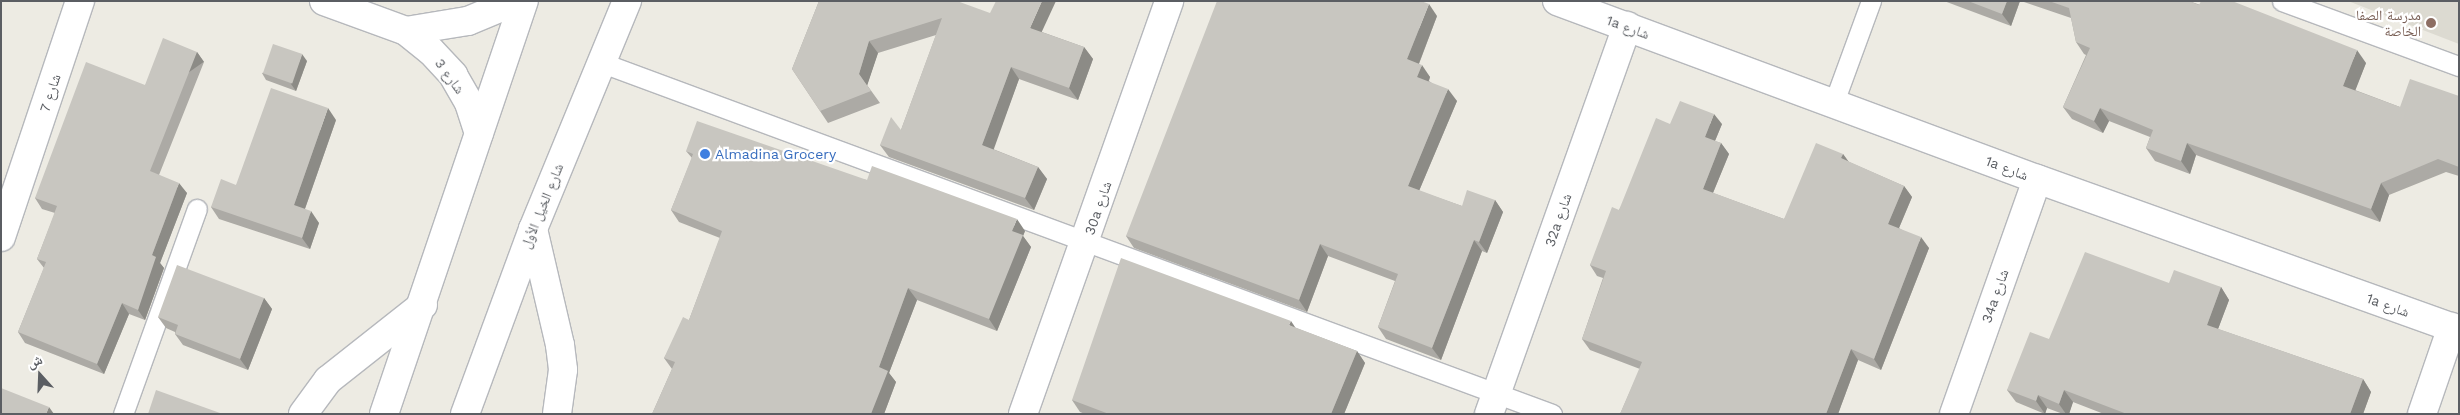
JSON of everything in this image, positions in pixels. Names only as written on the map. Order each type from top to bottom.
[{"type":"street","name":"شارع 7","points":[[1,237],[11,191],[80,1]]},
{"type":"street","name":"شارع 3","points":[[324,1],[406,31],[431,51],[453,75],[469,103],[479,133]]},
{"type":"street","name":"شارع 3","points":[[406,31],[468,21],[516,1]]},
{"type":"street","points":[[384,414],[423,305],[524,1]]},
{"type":"street","name":"شارع الخيل الأول","points":[[466,414],[533,229],[600,62],[627,1]]},
{"type":"street","name":"30a شارع","points":[[1023,414],[1086,243],[1169,1]]},
{"type":"street","name":"1a شارع","points":[[1557,1],[1834,102],[2037,179],[2456,329]]},
{"type":"street","name":"32a شارع","points":[[1493,404],[1626,26]]},
{"type":"street","name":"34a شارع","points":[[1954,414],[2037,179]]},
{"type":"street","points":[[533,229],[560,345],[562,378],[557,414]]},
{"type":"street","points":[[304,414],[328,380],[423,305]]},
{"type":"street","points":[[2422,414],[2456,329]]},
{"type":"lane","points":[[1834,102],[1871,1]]},
{"type":"lane","points":[[2282,1],[2459,66]]},
{"type":"lane","points":[[600,62],[1086,243],[1493,404],[1552,414]]},
{"type":"lane","points":[[123,414],[197,209]]},
{"type":"shaded area","name":"مدرسة الصفا الخاصة","points":[[2348,1],[2459,1],[2459,44]]},
{"type":"building","points":[[819,1],[957,1],[990,13],[996,1],[1042,1],[1030,28],[1084,47],[1069,88],[1011,67],[982,145],[1038,167],[1025,198],[880,145],[891,117],[901,130],[942,18],[869,41],[859,74],[871,91],[820,111],[792,69]]},
{"type":"building","points":[[1217,1],[1421,1],[1429,4],[1407,59],[1422,65],[1417,77],[1448,89],[1408,186],[1462,206],[1467,190],[1495,200],[1479,242],[1474,240],[1432,348],[1378,327],[1398,274],[1320,244],[1299,300],[1126,236]]},
{"type":"building","points":[[1968,1],[2007,1],[2002,14]]},
{"type":"building","points":[[2049,1],[2189,1],[2199,5],[2201,1],[2232,1],[2357,50],[2343,86],[2400,107],[2410,79],[2459,96],[2459,167],[2438,159],[2381,183],[2371,209],[2187,143],[2181,161],[2146,148],[2153,130],[2100,108],[2094,121],[2063,107],[2090,48],[2076,42],[2069,8]]},
{"type":"building","points":[[163,38],[197,52],[150,171],[179,183],[152,255],[156,257],[138,310],[122,303],[97,364],[18,332],[46,262],[37,259],[57,206],[35,198],[86,62],[145,85]]},
{"type":"building","points":[[273,44],[302,54],[292,83],[263,73]]},
{"type":"building","points":[[271,88],[328,108],[294,205],[311,211],[302,238],[211,207],[221,179],[236,185]]},
{"type":"building","points":[[1680,101],[1714,114],[1705,137],[1721,143],[1703,189],[1784,219],[1816,143],[1843,154],[1841,158],[1904,186],[1888,224],[1921,237],[1874,359],[1851,349],[1826,414],[1620,414],[1642,362],[1582,339],[1606,271],[1590,265],[1612,207],[1619,210],[1656,118],[1670,124]]},
{"type":"building","points":[[697,121],[867,180],[872,166],[1017,219],[1012,231],[1023,235],[989,319],[908,288],[879,367],[888,371],[871,414],[652,414],[675,362],[664,358],[683,317],[689,320],[722,231],[671,210],[693,154],[686,151]]},
{"type":"building","points":[[2085,252],[2169,283],[2174,270],[2221,287],[2207,325],[2363,379],[2350,414],[2127,414],[2064,390],[2059,404],[2038,395],[2036,401],[2007,390],[2030,332],[2049,339]]},
{"type":"building","points":[[1121,258],[1291,321],[1289,325],[1357,351],[1331,414],[1109,414],[1072,400]]},
{"type":"building","points":[[177,265],[264,298],[240,359],[175,334],[178,325],[158,317]]},
{"type":"building","points":[[1,388],[49,407],[46,414],[1,414]]},
{"type":"building","points":[[156,390],[220,413],[220,414],[148,414]]},
{"type":"place","name":"مدرسة الصفا الخاصة","points":[[2431,23]]},
{"type":"place","name":"Almadina Grocery","points":[[705,154]]}]
